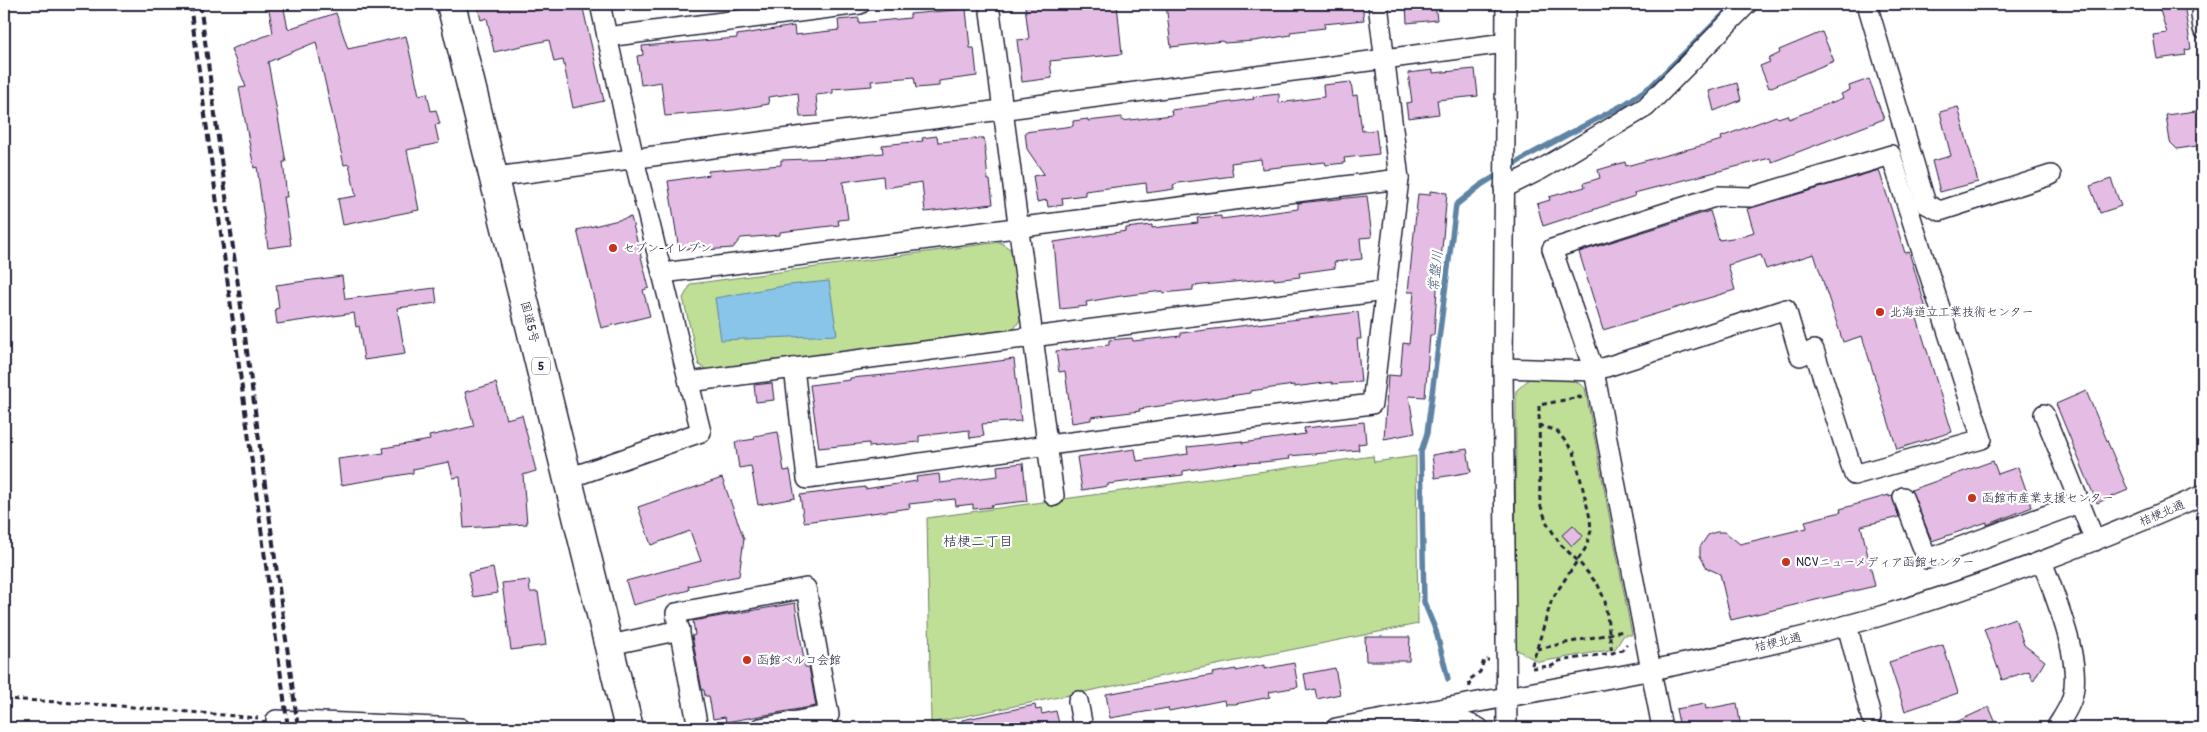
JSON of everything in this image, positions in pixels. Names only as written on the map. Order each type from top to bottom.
[{"type":"highway","name":"国道5号","points":[[451,4],[629,728]]},
{"type":"street","points":[[569,478],[701,432],[634,158],[600,4]]},
{"type":"street","points":[[607,37],[860,4]]},
{"type":"street","points":[[989,4],[1054,496]]},
{"type":"street","points":[[794,368],[807,479],[1372,404],[1384,291],[1399,179],[1378,4]]},
{"type":"street","points":[[1506,4],[1503,368],[1507,728]]},
{"type":"street","points":[[1504,182],[1540,170],[1646,107],[1747,4]]},
{"type":"street","points":[[1867,4],[1926,204],[1940,211],[2051,175]]},
{"type":"street","points":[[2203,14],[2201,15],[2203,29]]},
{"type":"street","points":[[495,177],[1505,43]]},
{"type":"street","points":[[1503,368],[1594,371],[1786,309],[1800,356],[1814,350],[1854,476],[1982,439],[1891,155],[1751,197],[1718,196],[1552,249],[1594,371],[1662,728]]},
{"type":"street","points":[[663,273],[1399,179]]},
{"type":"street","points":[[690,382],[1384,291]]},
{"type":"street","points":[[2044,414],[2095,541]]},
{"type":"street","name":"桔梗北通","points":[[1336,728],[1359,726],[1652,669],[1797,638],[1847,625],[1948,595],[2043,563],[2203,495]]},
{"type":"street","points":[[1903,497],[1927,559],[2080,503]]},
{"type":"street","points":[[2043,563],[2075,664],[2072,698],[2067,711],[2056,728]]},
{"type":"street","points":[[696,728],[676,613],[806,588],[829,715],[760,728]]},
{"type":"street","points":[[1847,625],[1871,717]]},
{"type":"street","points":[[610,646],[680,630]]},
{"type":"street","points":[[1078,701],[1083,728]]},
{"type":"street","points":[[276,720],[460,728]]},
{"type":"street","points":[[1432,728],[1465,722],[1479,728]]},
{"type":"path","points":[[1582,407],[1580,397],[1539,404],[1540,504],[1547,523],[1560,544],[1578,560],[1598,585],[1605,601],[1612,653]]},
{"type":"path","points":[[1540,425],[1548,426],[1558,431],[1574,452],[1590,524],[1585,549],[1552,599],[1531,668],[1552,666],[1559,661],[1612,653],[1622,650],[1630,641]]},
{"type":"path","points":[[1537,649],[1628,630],[1629,636]]},
{"type":"path","points":[[4,699],[109,705],[276,720]]},
{"type":"green space","points":[[1000,242],[1013,251],[1022,317],[1014,329],[709,371],[699,365],[683,298],[691,284]]},
{"type":"green space","points":[[1530,378],[1573,379],[1585,388],[1632,635],[1624,635],[1615,649],[1539,662],[1515,649],[1516,391]]},
{"type":"green space","points":[[1373,456],[1374,462],[1416,456],[1418,624],[931,723],[927,518]]},
{"type":"water","points":[[829,281],[837,335],[721,340],[715,298],[789,285]]},
{"type":"building","points":[[268,4],[283,4],[288,29],[336,13],[348,49],[406,36],[419,95],[427,93],[431,111],[436,110],[440,124],[435,125],[439,143],[407,150],[419,210],[343,225],[338,199],[356,196],[349,164],[344,165],[316,42],[268,62],[286,162],[283,162],[287,197],[284,197],[291,245],[268,248],[257,167],[254,168],[239,88],[246,87],[231,49],[273,33]]},
{"type":"building","points":[[477,4],[532,4],[534,11],[568,4],[582,4],[604,101],[573,108],[563,60],[554,62],[549,40],[494,52],[487,18],[481,20]]},
{"type":"building","points":[[1033,4],[1117,4],[1122,54],[1050,61],[1052,78],[1022,82],[1017,40],[1029,39],[1025,6]]},
{"type":"building","points":[[1166,4],[1286,4],[1286,6],[1362,4],[1364,20],[1324,24],[1325,28],[1290,32],[1291,35],[1254,41],[1224,43],[1223,41],[1171,47]]},
{"type":"building","points":[[1406,4],[1435,4],[1437,20],[1407,23]]},
{"type":"building","points":[[2158,4],[2184,4],[2191,49],[2185,50],[2186,55],[2157,59],[2153,35],[2167,33]]},
{"type":"building","points":[[966,9],[970,48],[974,48],[977,76],[939,81],[939,86],[916,88],[914,77],[871,81],[872,86],[833,89],[833,93],[816,95],[818,116],[800,117],[798,93],[768,97],[769,104],[734,110],[665,116],[661,82],[641,85],[637,56],[643,55],[642,46],[737,38],[737,35],[794,26],[795,35],[839,30],[838,20],[859,18],[859,23],[910,18],[910,14]]},
{"type":"building","points":[[1822,32],[1834,61],[1769,88],[1760,66],[1770,62],[1768,59],[1780,53],[1779,50]]},
{"type":"building","points":[[1475,69],[1478,96],[1437,100],[1439,114],[1408,118],[1406,103],[1412,102],[1408,73],[1433,70],[1433,73]]},
{"type":"building","points":[[1869,79],[1884,119],[1772,162],[1770,158],[1634,193],[1635,196],[1543,226],[1537,204],[1550,200],[1549,197],[1585,187],[1584,183],[1600,178],[1598,170],[1625,162],[1626,166],[1722,140],[1721,137],[1776,116],[1778,118],[1787,115],[1789,119],[1843,98],[1841,94],[1850,90],[1849,86]]},
{"type":"building","points":[[1351,82],[1353,96],[1357,95],[1362,131],[1376,130],[1379,154],[1344,158],[1345,163],[1326,165],[1325,162],[1262,169],[1261,159],[1231,163],[1233,176],[1178,183],[1173,185],[1174,189],[1147,193],[1146,183],[1085,191],[1085,195],[1062,198],[1063,205],[1048,207],[1047,200],[1037,202],[1033,176],[1044,174],[1027,149],[1025,132],[1073,126],[1073,121],[1088,119],[1088,121],[1122,117],[1122,121],[1172,115],[1171,110],[1254,99],[1253,97],[1279,94],[1279,103],[1324,97],[1323,85]]},
{"type":"building","points":[[1737,83],[1741,100],[1714,111],[1709,91]]},
{"type":"building","points":[[1958,107],[1978,182],[1940,192],[1932,161],[1951,156],[1940,112]]},
{"type":"building","points":[[2203,110],[2203,145],[2177,149],[2170,142],[2166,115]]},
{"type":"building","points":[[937,136],[938,142],[984,138],[988,180],[990,180],[993,204],[925,212],[922,182],[884,188],[883,176],[843,182],[848,219],[838,220],[839,225],[780,232],[780,235],[741,238],[733,248],[704,250],[704,246],[679,250],[668,181],[709,175],[708,171],[781,165],[781,160],[837,158],[883,153],[882,145],[923,141],[922,138]]},
{"type":"building","name":"北海道立工業技術センター","points":[[1879,170],[1905,253],[1909,252],[1928,315],[1917,318],[1952,432],[1897,449],[1862,336],[1843,342],[1814,254],[1766,269],[1761,255],[1728,265],[1735,290],[1603,330],[1579,252],[1710,211],[1719,240],[1739,237],[1754,232],[1747,209]]},
{"type":"building","points":[[2111,179],[2121,206],[2100,213],[2090,186]]},
{"type":"building","points":[[1430,191],[1447,193],[1441,260],[1439,260],[1434,335],[1430,335],[1425,397],[1409,396],[1415,433],[1384,439],[1388,375],[1400,376],[1403,343],[1409,344],[1414,292],[1408,292],[1418,194],[1430,195]]},
{"type":"building","points":[[1367,196],[1372,237],[1360,238],[1362,259],[1334,262],[1335,268],[1299,273],[1300,277],[1193,286],[1193,290],[1121,296],[1086,302],[1087,306],[1060,309],[1054,242],[1126,231],[1126,228],[1152,225],[1152,228],[1198,223],[1197,218],[1221,216],[1221,219],[1268,213],[1298,209],[1298,203]]},
{"type":"building","points":[[631,217],[649,288],[643,290],[650,316],[601,328],[577,230]]},
{"type":"building","points":[[342,276],[345,299],[435,288],[437,303],[397,308],[405,354],[364,360],[359,326],[356,327],[354,313],[277,324],[275,309],[279,308],[276,285]]},
{"type":"building","points":[[1358,312],[1361,339],[1357,339],[1361,382],[1332,384],[1332,382],[1294,387],[1294,385],[1250,391],[1250,393],[1139,409],[1140,411],[1091,417],[1091,420],[1072,423],[1065,371],[1059,372],[1056,351],[1109,345],[1109,340],[1132,338],[1133,341],[1181,336],[1181,333]]},
{"type":"building","points":[[1014,359],[1021,421],[982,424],[984,436],[970,438],[969,430],[919,436],[919,442],[869,447],[869,443],[819,448],[810,385],[850,380],[850,378],[908,373]]},
{"type":"building","points":[[496,383],[506,419],[522,415],[536,471],[523,475],[527,524],[464,528],[460,477],[453,478],[449,462],[413,469],[413,473],[341,485],[338,459],[384,453],[383,448],[430,440],[429,436],[474,426],[465,392]]},
{"type":"building","points":[[772,383],[774,400],[756,402],[754,385]]},
{"type":"building","points":[[2086,391],[2128,490],[2097,503],[2056,404]]},
{"type":"building","points":[[1364,422],[1366,443],[1358,444],[1359,450],[1289,456],[1290,459],[1263,462],[1227,464],[1183,471],[1183,475],[1108,484],[1108,486],[1082,490],[1077,457],[1135,449],[1137,461],[1188,454],[1187,447],[1242,441],[1242,443],[1305,434],[1304,428]]},
{"type":"building","points":[[778,432],[784,471],[790,470],[795,498],[758,505],[751,466],[739,468],[735,442],[755,439],[754,436]]},
{"type":"building","points":[[1467,449],[1471,472],[1435,478],[1432,455]]},
{"type":"building","name":"函館市産業支援センター","points":[[1993,461],[1998,474],[2018,467],[2032,507],[1987,525],[1987,522],[1932,541],[1911,490]]},
{"type":"building","points":[[1023,463],[1027,501],[973,509],[973,504],[956,506],[955,499],[909,504],[910,508],[804,522],[800,495],[865,487],[865,489],[917,481],[916,477],[939,474],[940,483],[998,476],[997,466]]},
{"type":"building","points":[[722,478],[744,539],[739,576],[688,586],[689,590],[633,605],[626,581],[701,561],[690,531],[651,545],[638,507]]},
{"type":"building","name":"NCVニューメディア函館センター","points":[[1889,495],[1889,497],[1892,496],[1899,517],[1861,526],[1875,586],[1731,620],[1720,574],[1707,568],[1700,556],[1700,547],[1708,535],[1716,532],[1725,532],[1740,544],[1807,528],[1805,521],[1841,512],[1840,509]]},
{"type":"building","points":[[1573,525],[1583,536],[1572,546],[1562,535]]},
{"type":"building","points":[[493,568],[498,593],[473,597],[468,573]]},
{"type":"building","points":[[529,580],[530,592],[538,592],[546,645],[511,650],[502,583]]},
{"type":"building","name":"函館ベルコ会館","points":[[795,603],[805,667],[809,667],[816,706],[726,722],[725,717],[713,719],[709,696],[705,696],[704,690],[702,690],[692,636],[695,635],[693,621]]},
{"type":"building","points":[[2015,618],[2024,645],[2045,661],[2033,681],[2029,671],[2002,680],[1984,629]]},
{"type":"building","points":[[1365,637],[1410,637],[1409,661],[1366,661]]},
{"type":"building","points":[[1943,645],[1958,693],[1905,711],[1889,662]]},
{"type":"building","points":[[1294,663],[1298,687],[1269,692],[1270,697],[1235,704],[1225,704],[1224,700],[1169,711],[1168,708],[1110,718],[1106,694],[1213,675],[1212,673],[1236,669],[1236,671],[1264,665],[1264,669]]},
{"type":"building","points":[[1335,668],[1340,694],[1317,699],[1315,689],[1307,691],[1304,674]]},
{"type":"building","points":[[1737,703],[1741,728],[1680,728],[1676,709],[1705,704],[1706,709]]},
{"type":"building","points":[[1035,705],[1036,710],[1041,709],[1042,714],[1056,711],[1060,728],[962,728],[962,720]]},
{"type":"building","points":[[1989,707],[1998,728],[1943,728]]},
{"type":"waterway","name":"常盤川","points":[[1448,679],[1436,631],[1424,602],[1421,452],[1427,433],[1456,205],[1481,185],[1531,154],[1625,104],[1651,86],[1726,12]]},
{"type":"railway","points":[[190,4],[288,728]]},
{"type":"railway","points":[[200,4],[298,728]]},
{"type":"place","name":"セブン-イレブン","points":[[613,248]]},
{"type":"place","name":"北海道立工業技術センター","points":[[1880,312]]},
{"type":"place","name":"函館市産業支援センター","points":[[1972,498]]},
{"type":"place","name":"NCVニューメディア函館センター","points":[[1786,562]]},
{"type":"place","name":"函館ベルコ会館","points":[[747,660]]},
{"type":"district","name":"桔梗二丁目","points":[[978,541]]}]
